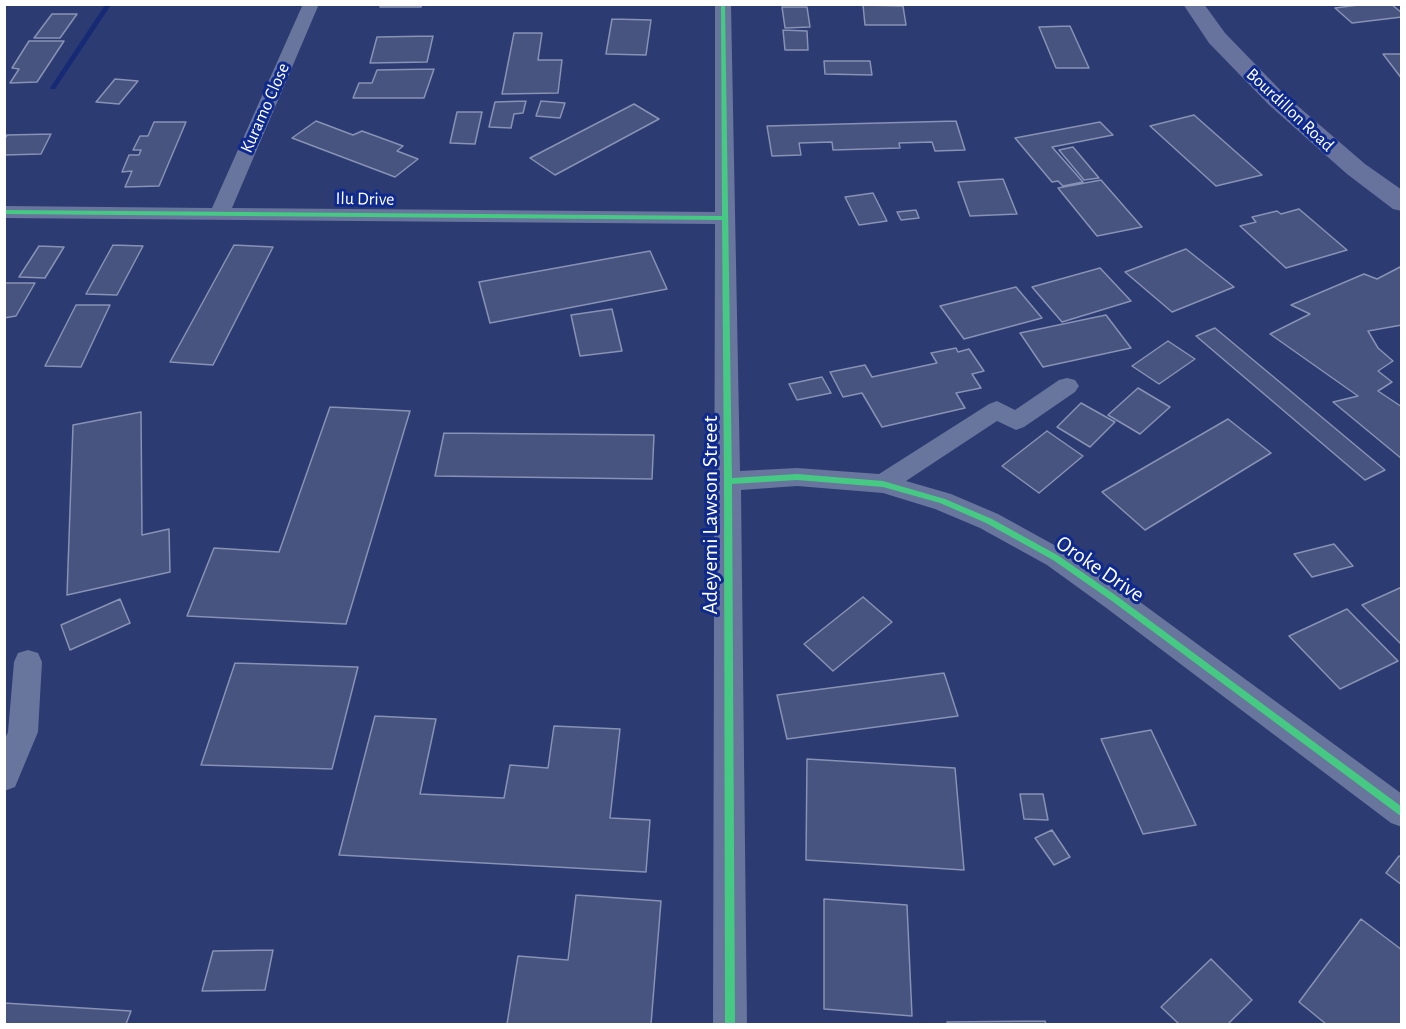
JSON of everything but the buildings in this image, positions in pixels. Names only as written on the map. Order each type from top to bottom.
[{"type":"main road","name":"Bourdillon Road","points":[[1193,4],[1217,38],[1277,100],[1346,161],[1401,203]]},
{"type":"main road","name":"Bourdillon Road","points":[[1217,4],[1255,50],[1285,80],[1353,140],[1401,178]]},
{"type":"street","name":"Kuramo Close","points":[[220,212],[311,4]]},
{"type":"street","name":"Adeyemi Lawson Street","points":[[723,4],[730,1024]]},
{"type":"street","name":"Ilu Drive","points":[[4,212],[725,218]]},
{"type":"street","points":[[883,484],[998,410],[1016,422],[1067,386]]},
{"type":"street","name":"Oroke Drive","points":[[728,481],[797,477],[883,484],[942,501],[979,517],[1056,558],[1124,606],[1401,813]]},
{"type":"street","points":[[4,777],[23,732],[28,662]]},
{"type":"waterway","points":[[53,88],[108,5]]},
{"type":"cycle path","points":[[723,4],[730,1024]]},
{"type":"cycle path","points":[[4,212],[725,218]]},
{"type":"cycle path","points":[[728,481],[797,477],[883,484],[942,501],[989,521],[1056,558],[1115,599],[1402,813]]}]
